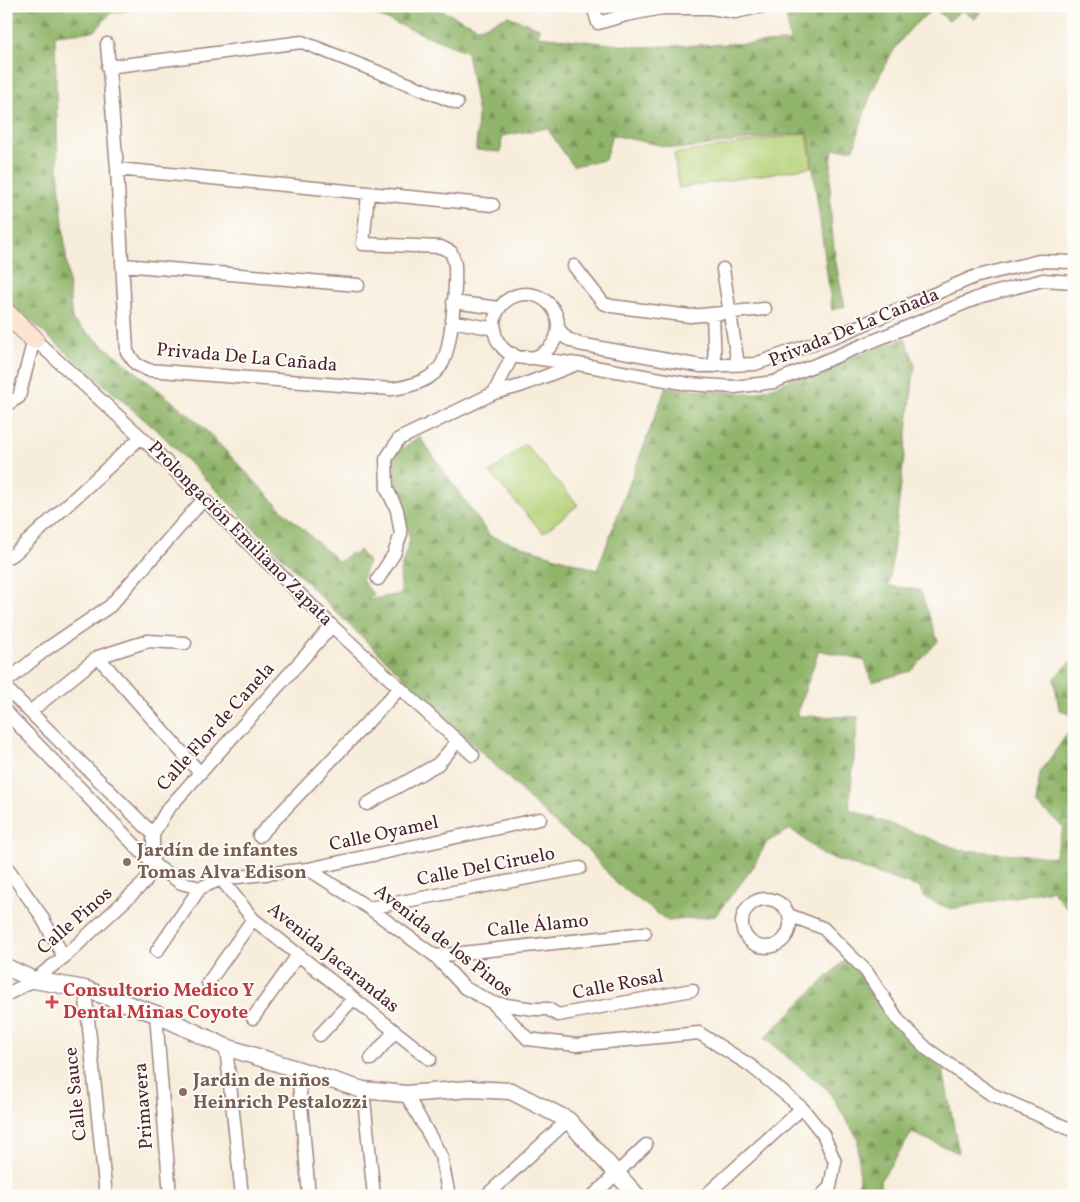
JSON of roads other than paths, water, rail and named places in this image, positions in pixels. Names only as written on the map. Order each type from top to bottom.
[{"type":"main road","name":"Prolongación Emiliano Zapata","points":[[6,313],[34,339]]},
{"type":"street","points":[[593,6],[598,23],[662,8],[710,8],[735,12],[764,6]]},
{"type":"street","points":[[108,67],[302,42],[458,103]]},
{"type":"street","name":"Privada De La Cañada","points":[[107,44],[128,352],[136,364],[148,370],[391,389],[410,387],[433,374],[443,362],[452,321],[456,264],[451,252],[441,247],[363,244],[368,194]]},
{"type":"street","points":[[117,169],[492,205]]},
{"type":"street","name":"Privada De La Cañada","points":[[558,328],[566,338],[579,344],[701,366],[755,364],[841,334],[974,277],[1039,261],[1074,262]]},
{"type":"street","points":[[123,265],[358,285]]},
{"type":"street","points":[[574,266],[603,303],[690,316],[765,309]]},
{"type":"street","points":[[723,269],[738,365]]},
{"type":"street","name":"Privada De La Cañada","points":[[526,357],[578,364],[688,384],[735,387],[774,382],[982,296],[1043,280],[1074,282]]},
{"type":"street","points":[[526,294],[536,295],[546,301],[553,309],[558,328],[555,340],[550,347],[535,356],[526,357],[513,354],[501,344],[494,329],[499,308],[516,295],[526,294]]},
{"type":"street","points":[[453,302],[499,308]]},
{"type":"street","points":[[713,314],[715,366]]},
{"type":"street","points":[[452,321],[494,329]]},
{"type":"street","points":[[6,405],[19,397],[34,339]]},
{"type":"street","name":"Prolongación Emiliano Zapata","points":[[34,339],[141,437],[332,626],[473,756]]},
{"type":"street","points":[[494,394],[513,354]]},
{"type":"street","points":[[378,579],[394,554],[401,534],[397,510],[387,488],[386,459],[399,439],[494,394],[578,364]]},
{"type":"street","points":[[6,558],[14,554],[141,437]]},
{"type":"street","points":[[6,682],[45,650],[110,606],[204,499]]},
{"type":"street","name":"Calle Flor de Canela","points":[[153,834],[167,810],[332,626]]},
{"type":"street","points":[[32,711],[98,657],[148,641],[185,643]]},
{"type":"street","points":[[98,657],[200,773]]},
{"type":"street","points":[[6,688],[32,711],[153,834],[153,864]]},
{"type":"street","points":[[259,836],[400,688]]},
{"type":"street","points":[[6,712],[153,864],[180,883],[200,888],[157,951]]},
{"type":"street","points":[[367,804],[438,764],[458,741]]},
{"type":"street","name":"Calle Oyamel","points":[[200,888],[221,879],[308,869],[540,819]]},
{"type":"street","name":"Calle Pinos","points":[[6,995],[34,980],[64,957],[130,898],[145,882],[153,864]]},
{"type":"street","points":[[6,866],[40,914],[64,957]]},
{"type":"street","name":"Calle Del Ciruelo","points":[[369,908],[580,868]]},
{"type":"street","name":"Avenida de los Pinos","points":[[308,869],[369,908],[435,956],[465,988],[493,1002],[528,1039],[576,1045],[699,1033],[750,1066],[802,1108],[823,1134],[835,1162],[830,1187],[821,1196]]},
{"type":"street","name":"Avenida Jacarandas","points":[[221,879],[253,919],[430,1059]]},
{"type":"street","points":[[788,915],[823,928],[866,971],[899,1021],[928,1049],[991,1094],[1074,1131]]},
{"type":"street","points":[[208,983],[253,919]]},
{"type":"street","name":"Calle Álamo","points":[[435,956],[645,933]]},
{"type":"street","points":[[253,1018],[298,955]]},
{"type":"street","points":[[6,967],[34,980],[85,989],[156,1014],[226,1047],[363,1090],[406,1094],[470,1089],[511,1091],[568,1120],[637,1196]]},
{"type":"street","name":"Calle Sauce","points":[[85,989],[106,1196]]},
{"type":"street","name":"Calle Rosal","points":[[493,1002],[534,1009],[548,1009],[558,1015],[692,990]]},
{"type":"street","points":[[320,1035],[354,999]]},
{"type":"street","name":"Primavera","points":[[156,1014],[170,1196]]},
{"type":"street","points":[[371,1059],[395,1031]]},
{"type":"street","points":[[226,1047],[242,1196]]},
{"type":"street","points":[[298,1070],[309,1196]]},
{"type":"street","points":[[363,1090],[374,1196]]},
{"type":"street","points":[[406,1094],[440,1156],[449,1196]]},
{"type":"street","points":[[705,1196],[802,1108]]},
{"type":"street","points":[[486,1196],[568,1120]]},
{"type":"street","points":[[593,1196],[646,1145]]},
{"type":"place","name":"Jardín de infantes Tomas Alva Edison","points":[[127,862]]},
{"type":"place","name":"Consultorio Medico Y Dental Minas Coyote","points":[[52,1002]]},
{"type":"place","name":"Jardin de niños Heinrich Pestalozzi","points":[[183,1092]]}]
